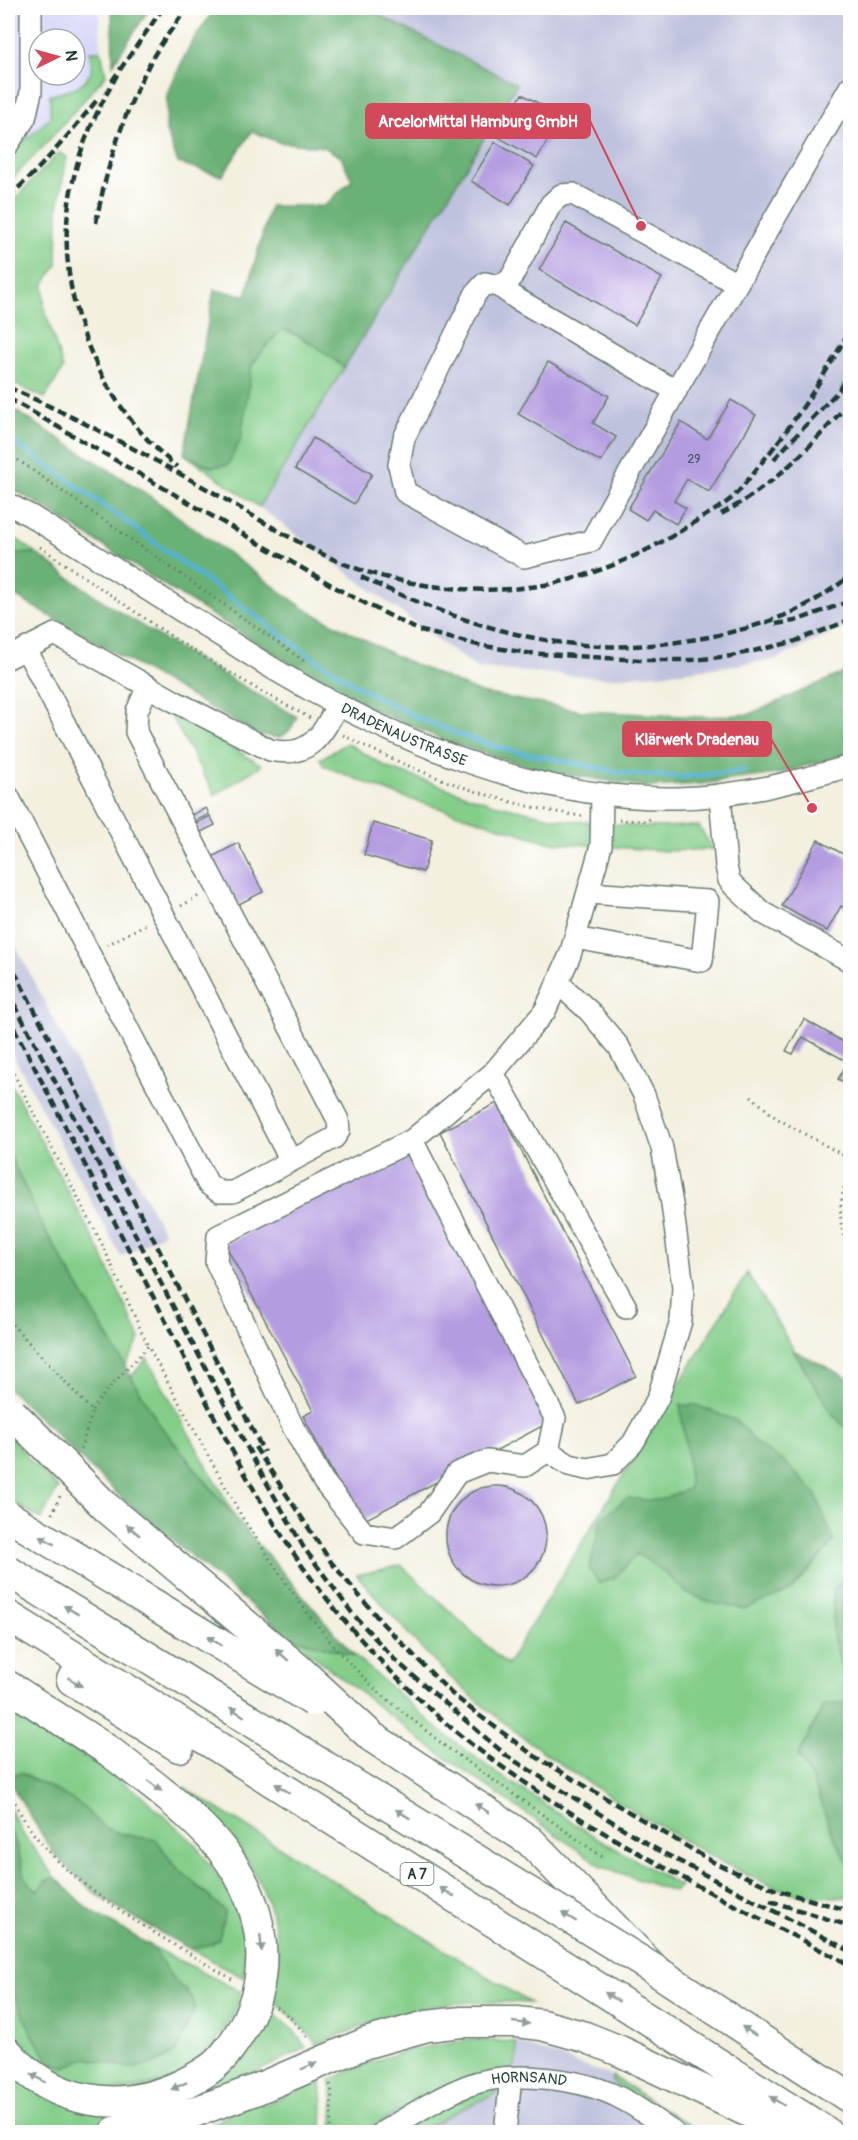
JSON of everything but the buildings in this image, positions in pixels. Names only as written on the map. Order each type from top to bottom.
[{"type":"highway","points":[[10,1410],[107,1508],[297,1668],[372,1737]]},
{"type":"highway","points":[[8,1516],[372,1737],[530,1841],[655,1970]]},
{"type":"highway","points":[[8,1571],[655,1970],[850,2098]]},
{"type":"highway","name":"A 7","points":[[8,1616],[826,2133]]},
{"type":"highway","name":"A 7","points":[[8,1640],[361,1861],[780,2128]]},
{"type":"highway","points":[[8,1686],[109,1751],[165,1793],[212,1838],[232,1865],[249,1894],[259,1924],[262,1948],[260,1983],[242,2032],[211,2069],[176,2088],[152,2097],[121,2102],[86,2100],[36,2079],[8,2053]]},
{"type":"highway","points":[[115,2133],[175,2119],[403,2032],[427,2026],[462,2022],[517,2022],[562,2030],[620,2051],[780,2128]]},
{"type":"highway","points":[[180,2133],[217,2104]]},
{"type":"street","points":[[8,144],[25,118],[31,92],[31,8]]},
{"type":"street","points":[[676,391],[517,299],[500,286],[486,283],[476,293],[404,438],[399,465],[405,492],[524,557],[591,542],[850,87]]},
{"type":"street","points":[[500,286],[510,280],[551,204],[561,195],[573,194],[737,284]]},
{"type":"street","name":"DRADENAUSTRASSE","points":[[8,504],[41,522],[284,675],[391,731],[471,762],[547,784],[602,794],[678,798],[768,788],[850,766]]},
{"type":"street","points":[[291,1161],[17,653],[55,634],[148,686],[270,750],[281,753],[292,752],[317,740],[338,704]]},
{"type":"street","points":[[8,796],[208,1184],[219,1192],[233,1192],[334,1138],[339,1131],[338,1120],[136,732],[137,711],[148,686]]},
{"type":"street","points":[[412,1140],[555,1418],[548,1451],[525,1466],[487,1461],[457,1473],[429,1513],[396,1538],[364,1533],[323,1481],[293,1427],[216,1262],[218,1236],[412,1140],[494,1073],[545,1011],[570,955],[601,846],[602,794]]},
{"type":"street","points":[[720,795],[729,880],[763,913],[850,961]]},
{"type":"street","points":[[575,938],[702,961],[708,901],[588,893]]},
{"type":"street","points":[[548,1451],[569,1465],[587,1469],[613,1464],[633,1443],[658,1398],[681,1321],[683,1287],[662,1148],[644,1095],[619,1047],[589,1011],[558,982]]},
{"type":"street","points":[[494,1073],[626,1307]]},
{"type":"street","name":"HORNSAND","points":[[383,2133],[411,2115],[469,2085],[496,2079],[536,2077],[577,2083],[623,2099],[673,2133]]},
{"type":"street","points":[[505,2133],[511,2078]]},
{"type":"path","points":[[8,453],[307,663]]},
{"type":"path","points":[[8,1063],[102,1244],[148,1346],[242,1516],[298,1601],[339,1651],[376,1690],[445,1746],[604,1858]]},
{"type":"path","points":[[750,1096],[776,1118],[850,1159]]},
{"type":"path","points":[[850,1164],[840,1199],[840,1218],[850,1254]]},
{"type":"path","points":[[92,1411],[102,1393],[133,1364],[148,1346]]},
{"type":"path","points":[[8,1786],[29,1827],[58,1862],[120,1910],[239,1983]]},
{"type":"path","points":[[273,2005],[290,2017],[313,2045]]},
{"type":"path","points":[[329,2081],[332,2092],[330,2133]]},
{"type":"shaded area","points":[[8,8],[99,8],[101,51],[90,52],[91,71],[87,76],[87,27],[27,27],[27,87],[75,87],[69,91],[50,95],[50,118],[8,156]]},
{"type":"shaded area","points":[[365,8],[850,8],[850,625],[774,660],[682,672],[605,678],[476,668],[259,507],[517,84]]},
{"type":"shaded area","points":[[8,931],[164,1233],[121,1257],[8,1046]]},
{"type":"shaded area","points":[[516,2042],[612,2076],[613,2082],[688,2132],[362,2132],[426,2097],[517,2060]]},
{"type":"green space","points":[[112,8],[150,8],[113,64]]},
{"type":"green space","points":[[216,8],[365,8],[517,84],[344,368],[300,336],[283,329],[252,365],[241,438],[228,465],[211,467],[184,454],[214,290],[246,295],[270,206],[324,206],[352,180],[341,157],[324,147],[278,142],[252,131],[222,176],[178,163],[166,131],[167,94],[191,43]]},
{"type":"green space","points":[[90,51],[101,51],[106,75],[8,183],[8,156],[50,118],[50,95],[76,87],[87,87],[87,78],[91,69]]},
{"type":"green space","points":[[59,153],[67,157],[58,207],[57,265],[44,284],[44,306],[63,369],[45,398],[8,381],[8,206]]},
{"type":"green space","points":[[283,329],[315,346],[344,368],[259,507],[184,454],[210,467],[245,399],[252,365]]},
{"type":"green space","points":[[11,408],[147,494],[305,609],[402,659],[481,693],[583,711],[703,717],[750,714],[850,670],[850,753],[777,774],[701,784],[649,787],[543,771],[451,743],[344,697],[34,501],[8,487],[8,416]]},
{"type":"green space","points":[[8,533],[36,553],[17,554],[8,559]]},
{"type":"green space","points":[[36,553],[131,619],[297,717],[289,731],[280,737],[255,733],[8,592],[8,559],[17,554]]},
{"type":"green space","points":[[172,718],[190,724],[262,765],[215,795]]},
{"type":"green space","points":[[347,743],[388,768],[490,803],[564,820],[646,827],[699,826],[713,849],[667,851],[548,842],[394,794],[324,766],[320,759]]},
{"type":"green space","points":[[8,1079],[102,1255],[140,1339],[125,1366],[43,1227],[8,1151]]},
{"type":"green space","points":[[8,1151],[43,1227],[159,1424],[221,1501],[355,1656],[288,1636],[126,1502],[8,1388]]},
{"type":"green space","points":[[747,1273],[833,1414],[850,1433],[850,1573],[833,1590],[833,1635],[842,1667],[850,1667],[850,1702],[824,1705],[798,1756],[813,1781],[832,1833],[850,1867],[850,1897],[800,1895],[755,1878],[723,1863],[590,1784],[503,1722],[449,1676],[357,1575],[401,1565],[507,1665]]},
{"type":"green space","points":[[793,1350],[850,1379],[850,1433],[831,1412]]},
{"type":"green space","points":[[147,1358],[236,1518],[159,1424],[131,1377]]},
{"type":"green space","points":[[680,1405],[696,1405],[737,1421],[757,1444],[788,1465],[815,1493],[834,1542],[791,1590],[745,1609],[715,1604],[687,1593],[658,1567],[637,1554],[615,1577],[600,1584],[589,1569],[601,1519],[627,1498],[659,1500],[689,1488],[688,1459]]},
{"type":"green space","points":[[8,1432],[28,1458],[58,1488],[41,1519],[8,1499]]},
{"type":"green space","points":[[850,1573],[850,1667],[842,1668],[833,1635],[833,1590]]},
{"type":"green space","points":[[288,1636],[355,1656],[443,1733],[495,1772],[584,1830],[680,1886],[674,1892],[603,1867],[426,1744]]},
{"type":"green space","points":[[850,1702],[850,1867],[832,1833],[813,1781],[798,1756],[824,1705]]},
{"type":"green space","points":[[8,1706],[140,1794],[195,1844],[231,1895],[245,1940],[244,1978],[96,1894],[55,1855],[16,1793],[8,1775]]},
{"type":"green space","points":[[21,1773],[72,1799],[106,1828],[157,1840],[172,1863],[225,1911],[219,1939],[211,1944],[190,1949],[96,1894],[55,1855],[16,1793],[8,1776]]},
{"type":"green space","points":[[183,1787],[530,2003],[472,2002],[428,2007],[389,2017],[317,2044],[296,2020],[272,1999],[278,1973],[277,1945],[273,1921],[257,1878],[232,1840]]},
{"type":"green space","points":[[8,1805],[23,1834],[55,1877],[87,1909],[153,1947],[241,1992],[234,2015],[210,2051],[175,2079],[120,2094],[42,2072],[8,2037]]},
{"type":"green space","points":[[8,1828],[18,1848],[22,1869],[33,1887],[39,1891],[45,1881],[55,1877],[87,1909],[153,1947],[170,1975],[193,1999],[195,2009],[176,2052],[154,2064],[130,2068],[86,2058],[65,2067],[49,2062],[32,2034],[8,1982]]},
{"type":"green space","points":[[269,2010],[294,2031],[306,2048],[197,2101],[109,2124],[65,2129],[31,2129],[8,2122],[8,2067],[50,2100],[221,2073],[237,2066],[248,2054]]},
{"type":"green space","points":[[471,2040],[516,2042],[517,2060],[513,2071],[426,2097],[362,2132],[332,2132],[334,2101],[330,2080],[363,2065],[409,2050]]},
{"type":"green space","points":[[612,2076],[700,2132],[688,2132],[612,2082]]},
{"type":"green space","points":[[321,2082],[322,2132],[199,2132],[257,2101],[262,2105]]},
{"type":"green space","points":[[494,2088],[497,2093],[419,2132],[399,2132],[450,2104]]},
{"type":"waterway","points":[[8,438],[309,655],[364,690],[416,717],[460,735],[504,749],[628,774],[682,777],[746,771]]},
{"type":"railway","points":[[112,81],[163,8]]},
{"type":"railway","points":[[96,223],[111,158],[134,97],[153,57],[187,8]]},
{"type":"railway","points":[[117,75],[91,126],[73,181],[67,220],[68,260],[74,300],[85,338],[102,375],[123,409],[148,440],[177,467]]},
{"type":"railway","points":[[8,197],[44,163],[97,100]]},
{"type":"railway","points":[[8,387],[129,446],[283,534],[335,560],[362,570],[421,584],[483,590],[514,589],[572,579],[618,563],[662,542],[727,502],[743,487],[796,417],[850,330]]},
{"type":"railway","points":[[774,459],[839,390],[850,371]]},
{"type":"railway","points":[[8,398],[345,593],[418,630],[478,645],[528,653],[639,660],[692,660],[731,656],[793,642],[850,620]]},
{"type":"railway","points":[[721,514],[758,491],[791,464],[850,401]]},
{"type":"railway","points":[[361,577],[418,602],[478,624],[508,632],[570,644],[642,646],[709,637],[781,617],[828,592],[850,576]]},
{"type":"railway","points":[[776,624],[795,621],[850,601]]},
{"type":"railway","points":[[8,959],[264,1452]]},
{"type":"railway","points":[[8,992],[257,1466],[304,1548],[352,1613],[395,1660],[507,1756],[656,1849],[850,1951]]},
{"type":"railway","points":[[8,1016],[222,1432],[273,1522],[309,1576],[367,1646],[455,1731],[551,1800],[661,1866],[850,1965]]},
{"type":"railway","points":[[255,1447],[331,1562],[383,1624],[452,1694],[480,1716],[533,1755],[715,1863],[776,1890],[850,1911]]},
{"type":"railway","points":[[770,1901],[850,1926]]},
{"type":"place","name":"ArcelorMittal Hamburg GmbH","points":[[641,226]]},
{"type":"place","name":"Klärwerk Dradenau","points":[[812,808]]}]
